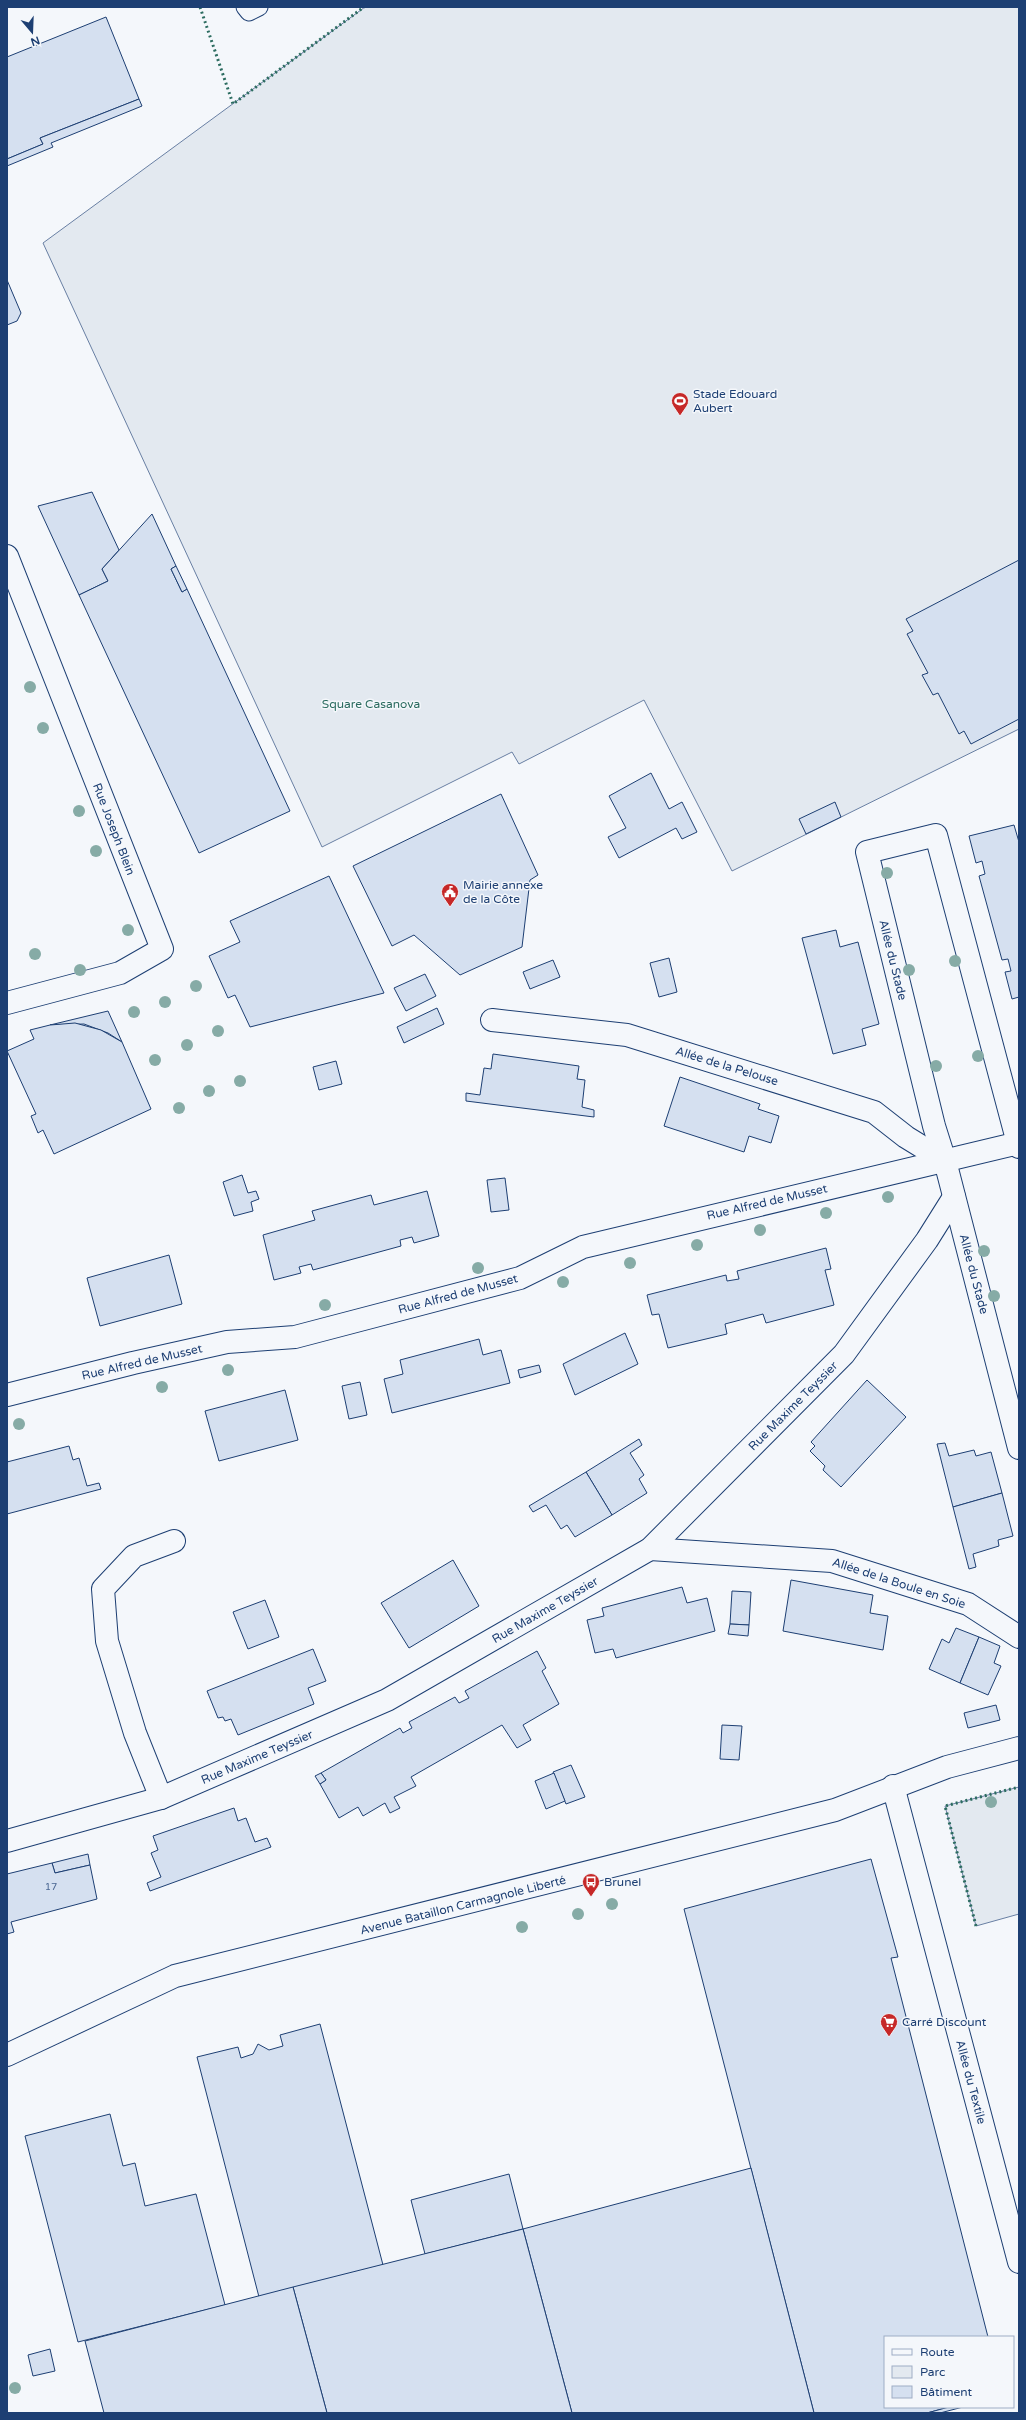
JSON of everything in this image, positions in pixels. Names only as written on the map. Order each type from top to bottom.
[{"type":"street","name":"Rue Joseph Blein","points":[[7,556],[162,949],[120,973],[7,1002]]},
{"type":"street","name":"Allée du Stade","points":[[1019,1143],[936,835],[867,852],[934,1126],[945,1161],[1019,1448]]},
{"type":"street","name":"Allée de la Pelouse","points":[[492,1020],[634,1037],[874,1112],[906,1137],[945,1161]]},
{"type":"street","name":"Rue Alfred de Musset","points":[[7,1395],[133,1363],[226,1342],[295,1337],[520,1278],[583,1247],[1019,1143]]},
{"type":"street","name":"Rue Maxime Teyssier","points":[[7,1841],[161,1798],[386,1700],[650,1550],[844,1354],[927,1240],[954,1198]]},
{"type":"street","points":[[161,1798],[135,1733],[107,1641],[103,1589],[134,1556],[174,1541]]},
{"type":"street","name":"Allée de la Boule en Soie","points":[[650,1550],[832,1561],[968,1604],[1019,1637]]},
{"type":"street","name":"Avenue Bataillon Carmagnole Liberté","points":[[7,2055],[175,1976],[835,1810],[893,1786],[947,1767],[1019,1748]]},
{"type":"street","name":"Allée du Textile","points":[[893,1786],[1019,2262]]},
{"type":"lane","points":[[245,7],[249,12],[259,7]]},
{"type":"green space","name":"Stade Edouard Aubert","points":[[365,7],[1019,7],[1019,729],[732,871],[644,700],[519,764],[512,752],[322,847],[43,243]]},
{"type":"green space","points":[[1019,1787],[1019,1914],[976,1926],[945,1806]]},
{"type":"building","points":[[106,17],[139,99],[40,138],[43,144],[7,159],[7,57]]},
{"type":"building","points":[[139,99],[142,106],[51,143],[53,147],[7,166],[7,159],[43,144],[40,138]]},
{"type":"building","points":[[7,280],[21,313],[17,321],[7,325]]},
{"type":"building","points":[[92,492],[119,550],[102,569],[108,581],[79,595],[38,506]]},
{"type":"building","points":[[152,514],[176,566],[171,569],[182,592],[187,589],[290,811],[199,853],[79,595],[108,581],[102,569]]},
{"type":"building","points":[[1019,560],[1019,719],[971,744],[964,731],[959,734],[938,693],[933,695],[922,675],[928,673],[907,634],[913,631],[906,619]]},
{"type":"building","points":[[176,566],[187,589],[182,592],[171,569]]},
{"type":"building","points":[[651,773],[669,809],[682,802],[697,832],[682,839],[676,828],[619,858],[608,837],[626,828],[609,796]]},
{"type":"building","name":"Mairie annexe de la Côte","points":[[501,794],[538,875],[530,880],[522,947],[460,975],[414,935],[392,946],[353,866]]},
{"type":"building","points":[[835,802],[841,817],[806,834],[799,819]]},
{"type":"building","points":[[1014,825],[1019,842],[1019,997],[1012,999],[1005,972],[1011,971],[1008,959],[1002,960],[979,876],[985,874],[982,861],[976,863],[969,836]]},
{"type":"building","points":[[329,876],[384,993],[250,1027],[235,995],[228,998],[209,956],[240,942],[230,921]]},
{"type":"building","points":[[836,930],[840,947],[858,942],[879,1024],[862,1029],[866,1045],[833,1054],[802,938]]},
{"type":"building","points":[[669,958],[677,992],[659,997],[650,963]]},
{"type":"building","points":[[553,960],[560,977],[530,989],[523,972]]},
{"type":"building","points":[[425,974],[436,996],[406,1011],[394,988]]},
{"type":"building","points":[[437,1008],[444,1024],[404,1043],[397,1027]]},
{"type":"building","points":[[108,1011],[122,1042],[108,1033],[84,1024],[50,1025]]},
{"type":"building","points":[[75,1023],[101,1030],[122,1042],[151,1109],[54,1154],[43,1130],[38,1133],[31,1116],[36,1114],[7,1051],[34,1039],[30,1030],[50,1025]]},
{"type":"building","points":[[493,1054],[579,1066],[577,1079],[585,1080],[582,1107],[594,1110],[594,1117],[466,1101],[466,1093],[480,1095],[484,1068],[491,1069]]},
{"type":"building","points":[[336,1061],[342,1084],[319,1090],[313,1067]]},
{"type":"building","points":[[680,1077],[760,1104],[758,1109],[779,1116],[771,1143],[749,1136],[744,1152],[664,1126]]},
{"type":"building","points":[[242,1175],[248,1193],[256,1191],[259,1199],[251,1202],[253,1211],[234,1216],[223,1182]]},
{"type":"building","points":[[505,1178],[509,1210],[491,1212],[487,1180]]},
{"type":"building","points":[[427,1191],[439,1236],[414,1243],[412,1237],[400,1240],[401,1246],[313,1270],[311,1264],[299,1267],[301,1273],[274,1280],[263,1235],[315,1220],[312,1211],[371,1195],[374,1205]]},
{"type":"building","points":[[826,1248],[831,1269],[825,1270],[834,1305],[766,1323],[763,1314],[725,1324],[727,1334],[668,1348],[659,1314],[652,1315],[647,1295],[726,1275],[727,1281],[739,1279],[737,1271]]},
{"type":"building","points":[[169,1255],[182,1304],[100,1326],[87,1278]]},
{"type":"building","points":[[625,1333],[638,1364],[575,1395],[563,1364]]},
{"type":"building","points":[[479,1339],[483,1355],[501,1350],[510,1383],[392,1413],[384,1379],[403,1374],[400,1360]]},
{"type":"building","points":[[539,1365],[541,1372],[520,1378],[518,1370]]},
{"type":"building","points":[[867,1380],[906,1417],[841,1487],[823,1470],[825,1466],[810,1451],[815,1446],[811,1442]]},
{"type":"building","points":[[360,1382],[367,1415],[349,1419],[342,1386]]},
{"type":"building","points":[[285,1390],[298,1440],[219,1461],[205,1411]]},
{"type":"building","points":[[639,1439],[642,1445],[630,1453],[644,1475],[639,1479],[647,1493],[612,1515],[586,1472]]},
{"type":"building","points":[[945,1443],[949,1456],[974,1450],[976,1456],[991,1452],[1002,1493],[953,1507],[937,1444]]},
{"type":"building","points":[[69,1446],[73,1460],[79,1458],[87,1486],[99,1483],[101,1489],[7,1514],[7,1462]]},
{"type":"building","points":[[586,1472],[612,1515],[575,1537],[567,1525],[561,1529],[546,1505],[533,1512],[529,1506]]},
{"type":"building","points":[[1002,1493],[1013,1536],[998,1540],[999,1546],[973,1554],[976,1567],[969,1569],[953,1507]]},
{"type":"building","points":[[453,1560],[479,1606],[409,1648],[381,1603]]},
{"type":"building","points":[[791,1580],[873,1595],[870,1613],[888,1616],[883,1650],[783,1631]]},
{"type":"building","points":[[682,1587],[687,1603],[707,1598],[715,1631],[616,1658],[613,1649],[595,1653],[587,1620],[604,1616],[602,1608]]},
{"type":"building","points":[[732,1591],[751,1592],[749,1625],[730,1624]]},
{"type":"building","points":[[265,1600],[279,1637],[248,1649],[233,1612]]},
{"type":"building","points":[[730,1624],[749,1625],[748,1636],[728,1634]]},
{"type":"building","points":[[956,1628],[979,1637],[960,1683],[929,1669],[942,1639],[949,1643]]},
{"type":"building","points":[[979,1637],[1000,1646],[994,1663],[1001,1666],[988,1695],[960,1683]]},
{"type":"building","points":[[313,1649],[326,1681],[308,1688],[314,1704],[238,1735],[231,1719],[225,1721],[223,1717],[218,1718],[207,1691]]},
{"type":"building","points":[[537,1651],[546,1668],[542,1671],[559,1704],[523,1725],[531,1740],[517,1748],[502,1725],[411,1777],[416,1786],[394,1797],[400,1808],[390,1813],[385,1803],[363,1816],[358,1807],[339,1818],[320,1784],[326,1780],[321,1773],[400,1728],[403,1733],[412,1728],[409,1722],[455,1697],[459,1703],[469,1698],[465,1691]]},
{"type":"building","points":[[996,1705],[1000,1720],[968,1728],[964,1713]]},
{"type":"building","points":[[722,1725],[742,1726],[739,1760],[720,1759]]},
{"type":"building","points":[[571,1765],[585,1797],[566,1804],[553,1772]]},
{"type":"building","points":[[321,1773],[326,1780],[320,1784],[315,1776]]},
{"type":"building","points":[[554,1773],[565,1801],[546,1809],[535,1781]]},
{"type":"building","points":[[234,1808],[238,1821],[246,1818],[255,1842],[267,1838],[271,1847],[150,1891],[147,1883],[161,1877],[151,1853],[158,1850],[153,1836]]},
{"type":"building","points":[[88,1854],[90,1865],[55,1873],[52,1863]]},
{"type":"building","points":[[871,1859],[898,1957],[891,1958],[988,2336],[884,2336],[884,2408],[945,2408],[927,2413],[814,2413],[684,1909]]},
{"type":"building","points":[[52,1863],[55,1873],[90,1865],[97,1899],[11,1922],[14,1932],[7,1934],[7,1874]]},
{"type":"building","points":[[320,2024],[383,2265],[259,2297],[197,2057],[238,2047],[241,2058],[253,2054],[258,2044],[269,2050],[283,2046],[280,2035]]},
{"type":"building","points":[[110,2114],[123,2166],[135,2163],[145,2206],[196,2194],[225,2305],[78,2342],[25,2136]]},
{"type":"building","points":[[751,2168],[814,2413],[572,2413],[523,2229]]},
{"type":"building","points":[[509,2174],[523,2229],[425,2254],[411,2200]]},
{"type":"building","points":[[523,2229],[572,2413],[327,2413],[293,2287]]},
{"type":"building","points":[[293,2287],[327,2413],[104,2413],[85,2341]]},
{"type":"building","points":[[50,2349],[55,2371],[33,2376],[28,2355]]},
{"type":"building","points":[[945,2408],[959,2408],[940,2413],[927,2413]]},
{"type":"hedge","points":[[200,7],[233,104],[364,7]]},
{"type":"hedge","points":[[976,1926],[945,1806],[1019,1787]]},
{"type":"place","name":"Stade Edouard Aubert","points":[[680,416]]},
{"type":"place","name":"Mairie annexe de la Côte","points":[[450,907]]},
{"type":"place","name":"Brunel","points":[[591,1897]]},
{"type":"place","name":"Carré Discount","points":[[889,2037]]},
{"type":"park label","name":"Square Casanova","points":[[371,704]]}]
